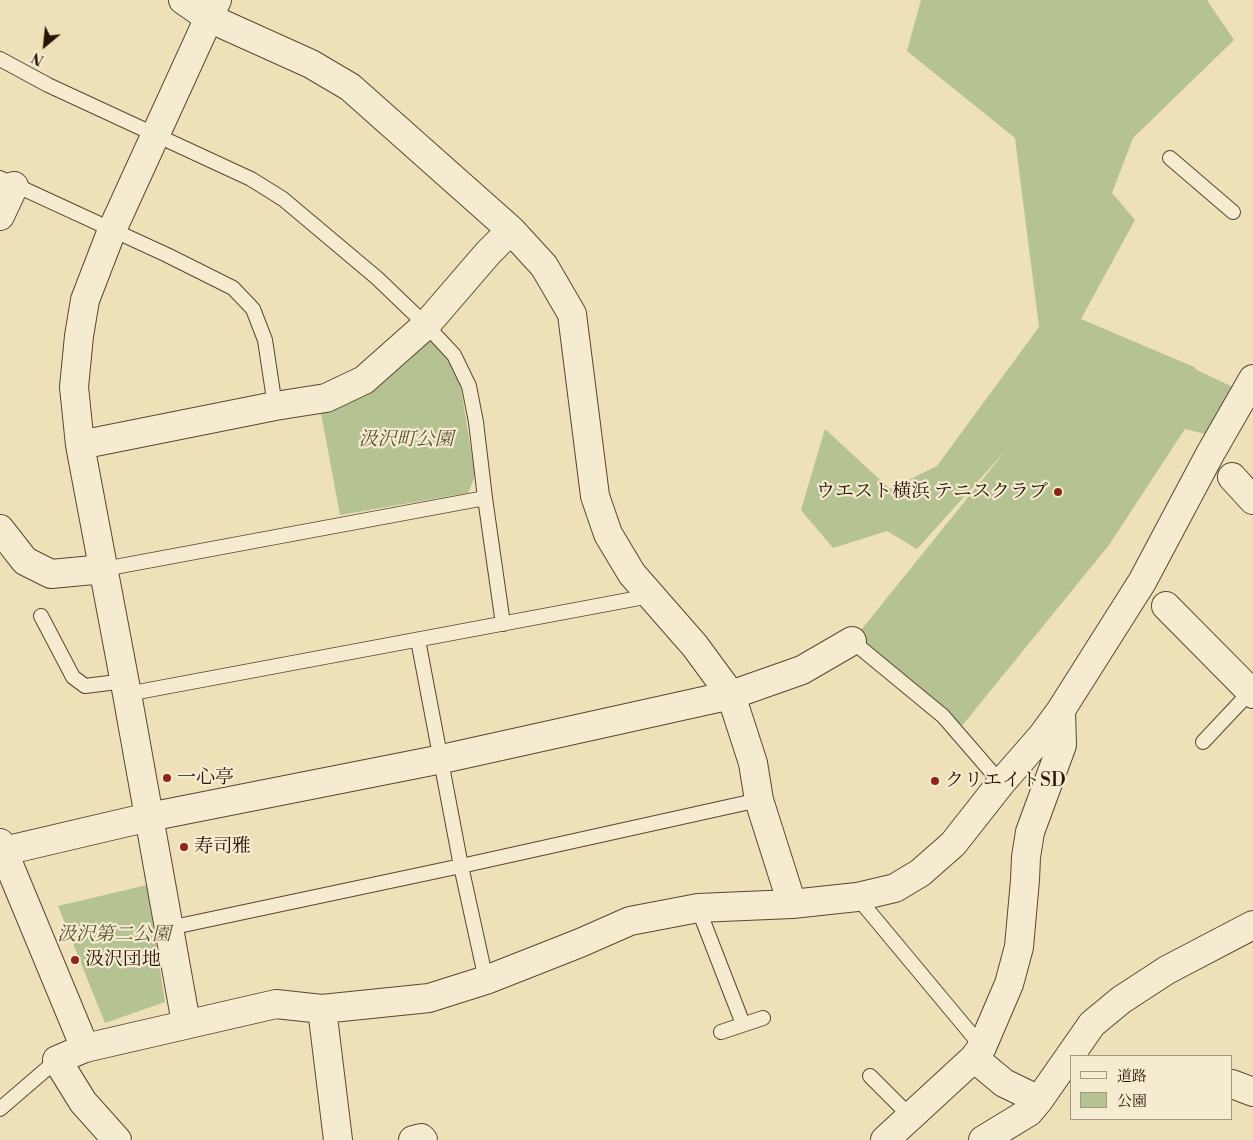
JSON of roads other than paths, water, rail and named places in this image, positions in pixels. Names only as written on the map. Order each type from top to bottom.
[{"type":"street","points":[[183,0],[213,9],[350,87],[511,230],[544,266],[572,314],[595,496],[608,534],[632,574],[695,646],[731,695],[753,763],[759,800],[792,904]]},
{"type":"street","points":[[186,1023],[126,687],[80,445],[74,387],[84,300],[112,230],[213,9]]},
{"type":"street","points":[[0,216],[7,182]]},
{"type":"street","points":[[80,445],[274,406],[326,398],[364,380],[426,325],[488,253],[511,230]]},
{"type":"street","points":[[117,1140],[83,1102],[57,1060],[85,1048],[186,1023],[276,1004],[322,1009],[428,998],[486,980],[630,921],[698,908],[792,904],[856,897],[895,888],[920,873],[953,844],[1001,783],[1042,736],[1061,710],[1142,582],[1210,454],[1253,379]]},
{"type":"street","points":[[1232,477],[1253,500]]},
{"type":"street","points":[[0,529],[25,561],[51,574],[104,569]]},
{"type":"street","points":[[1166,606],[1252,693]]},
{"type":"street","points":[[85,1048],[1,849],[442,758],[731,695],[802,670],[852,641]]},
{"type":"street","points":[[885,1140],[978,1052],[1009,984],[1019,947],[1026,857],[1030,832],[1062,745],[1061,710]]},
{"type":"street","points":[[1074,1055],[1092,1024],[1121,1000],[1167,970],[1253,925]]},
{"type":"street","points":[[322,1009],[338,1140]]},
{"type":"street","points":[[978,1052],[1004,1083],[1039,1100]]},
{"type":"street","points":[[983,1140],[1029,1112],[1068,1065]]},
{"type":"street","points":[[1233,1084],[1253,1092]]},
{"type":"street","points":[[413,1140],[421,1138],[423,1140]]},
{"type":"lane","points":[[0,59],[48,85],[251,179],[283,199],[377,278],[454,355],[469,386],[476,422],[503,624]]},
{"type":"lane","points":[[1170,158],[1233,212]]},
{"type":"lane","points":[[7,182],[233,288],[253,309],[265,340],[274,406]]},
{"type":"lane","points":[[104,569],[485,498]]},
{"type":"lane","points":[[41,616],[73,676],[85,686],[126,687],[418,640],[650,596]]},
{"type":"lane","points":[[418,640],[486,980]]},
{"type":"lane","points":[[852,641],[943,716],[1001,783]]},
{"type":"lane","points":[[1203,742],[1252,693]]},
{"type":"lane","points":[[169,928],[462,866],[759,800]]},
{"type":"lane","points":[[856,897],[978,1052]]},
{"type":"lane","points":[[698,908],[743,1024]]},
{"type":"lane","points":[[721,1032],[764,1018]]},
{"type":"lane","points":[[0,1109],[57,1060]]},
{"type":"lane","points":[[870,1076],[910,1116]]},
{"type":"place","name":"ウエスト横浜 テニスクラブ","points":[[1058,492]]},
{"type":"place","name":"一心亭","points":[[167,778]]},
{"type":"place","name":"クリエイトSD","points":[[935,781]]},
{"type":"place","name":"寿司雅","points":[[184,847]]},
{"type":"place","name":"汲沢団地","points":[[75,960]]},
{"type":"park label","name":"汲沢町公園","points":[[406,440]]},
{"type":"park label","name":"汲沢第二公園","points":[[114,935]]}]
